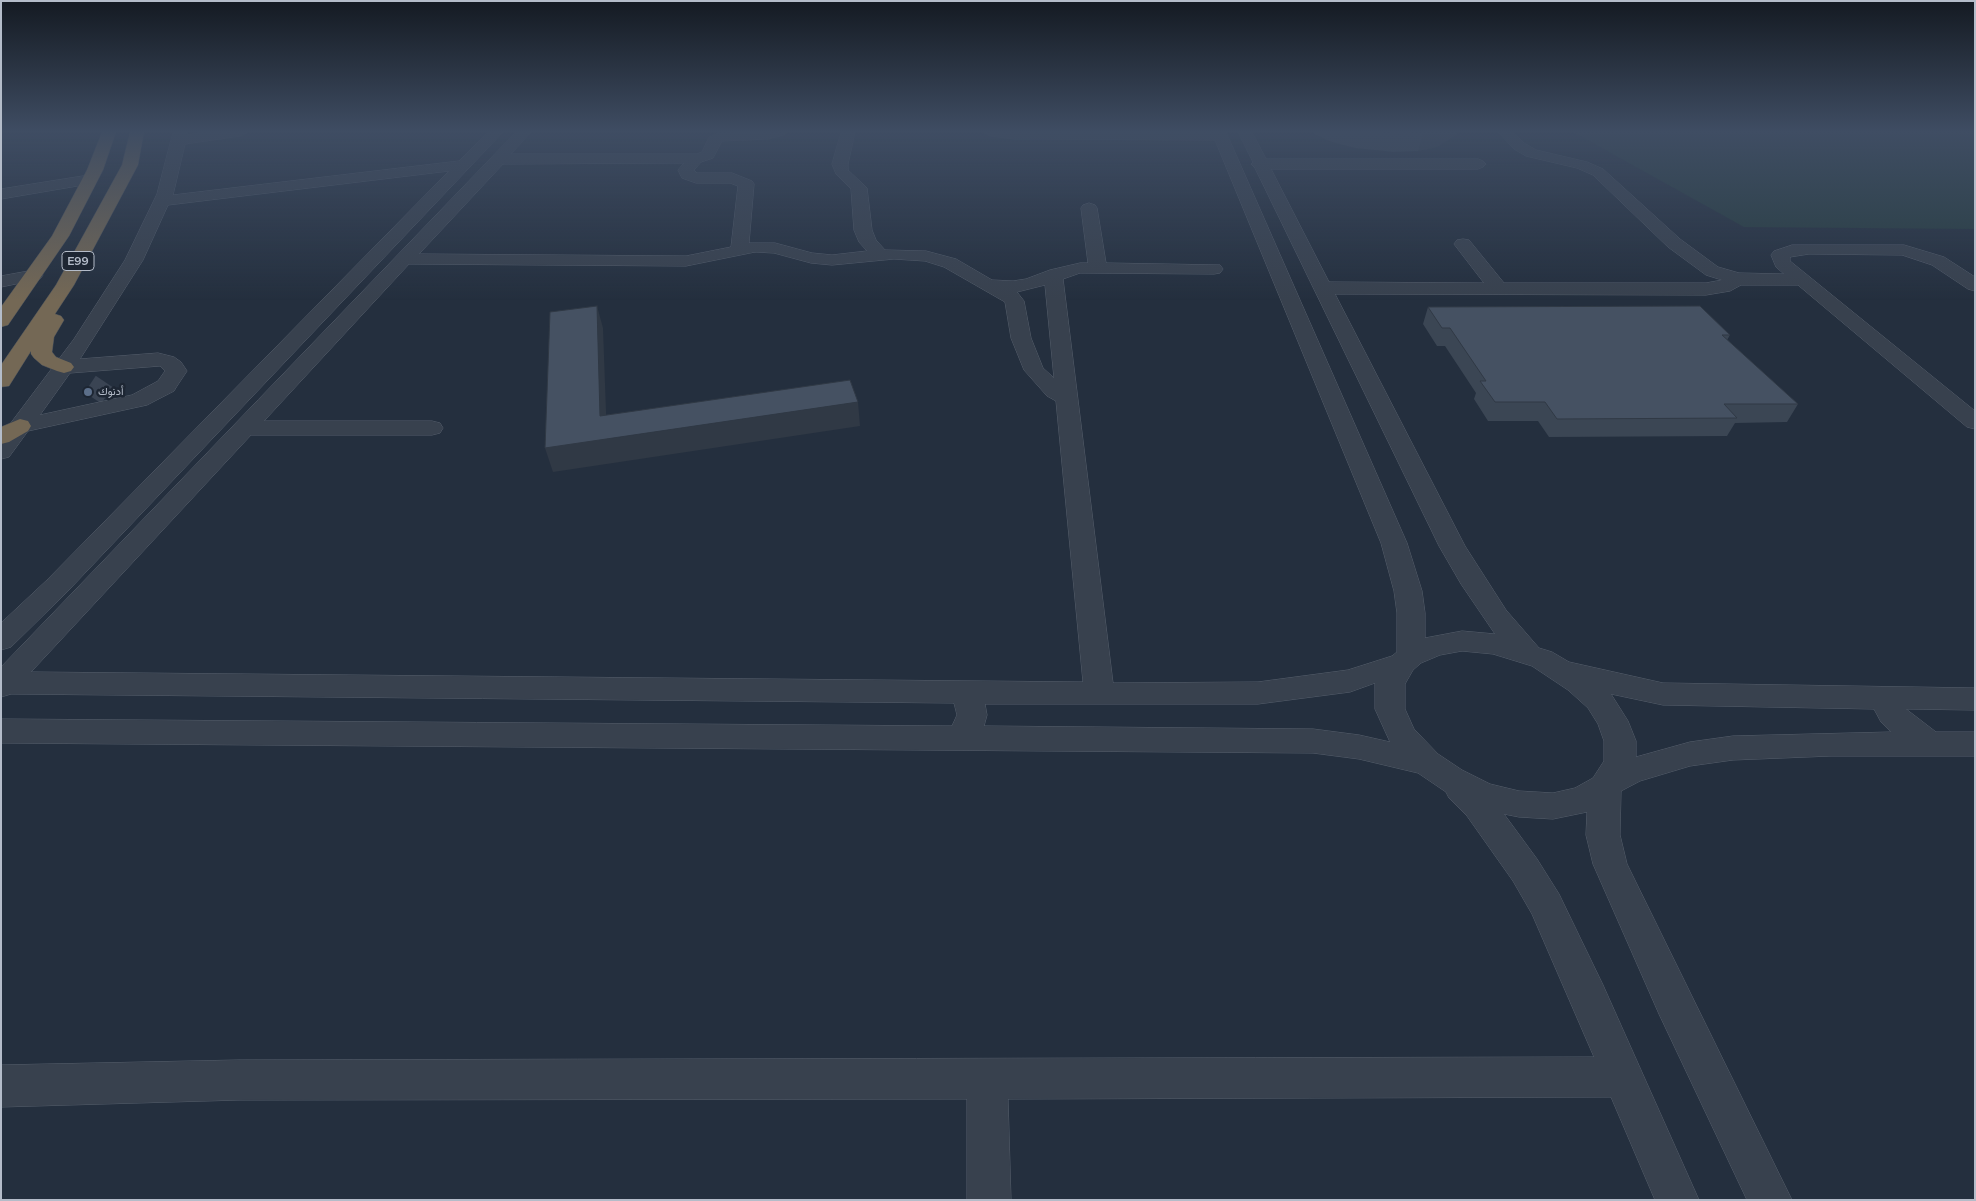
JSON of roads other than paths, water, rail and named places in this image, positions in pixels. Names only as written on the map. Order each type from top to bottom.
[{"type":"highway","name":"E99","points":[[1,322],[60,236],[84,188]]},
{"type":"highway","name":"E99","points":[[1,381],[65,285],[118,188]]},
{"type":"highway","points":[[64,367],[49,361],[41,354],[44,338],[67,295],[68,289],[65,285]]},
{"type":"street","points":[[1,194],[38,188]]},
{"type":"street","points":[[1,452],[11,432],[83,341],[134,260],[162,201],[165,188]]},
{"type":"street","points":[[162,201],[271,188]]},
{"type":"street","points":[[1,640],[64,579],[442,188]]},
{"type":"street","points":[[2,684],[402,259],[472,188]]},
{"type":"street","points":[[740,250],[746,188]]},
{"type":"street","points":[[859,188],[863,230],[868,242],[879,254]]},
{"type":"street","points":[[1244,188],[1394,543],[1408,591],[1411,613],[1406,659],[1390,684],[1390,709],[1402,736],[1479,806],[1538,891],[1589,998],[1677,1200]]},
{"type":"street","points":[[1271,188],[1452,546],[1470,578],[1496,617],[1528,653]]},
{"type":"street","points":[[1616,188],[1696,261],[1712,271],[1738,279],[1802,280]]},
{"type":"street","points":[[1090,208],[1098,268]]},
{"type":"street","points":[[1463,244],[1498,288]]},
{"type":"street","points":[[402,259],[668,262],[703,259],[755,247],[769,247],[811,258],[832,260],[879,254],[909,254],[942,260],[987,285],[1003,291],[1014,301],[1021,338],[1034,370],[1055,391],[1067,398]]},
{"type":"street","points":[[1975,285],[1938,261],[1904,250],[1792,250],[1780,255],[1782,263],[1975,422]]},
{"type":"street","points":[[987,285],[1014,287],[1030,284],[1067,270],[1098,268],[1214,269]]},
{"type":"street","points":[[1280,270],[1319,281],[1498,288],[1706,289],[1730,285],[1738,279]]},
{"type":"street","points":[[1056,274],[1054,279],[1099,694]]},
{"type":"street","points":[[1,282],[34,275]]},
{"type":"street","points":[[11,432],[88,405],[139,400],[152,395],[166,386],[176,371],[174,366],[167,361],[158,359],[111,370],[64,367]]},
{"type":"street","points":[[1319,365],[1344,368],[1367,376]]},
{"type":"street","points":[[243,428],[432,428]]},
{"type":"street","points":[[2,684],[1099,694],[1258,693],[1310,688],[1350,681],[1434,646],[1462,642],[1495,644],[1528,653],[1556,666],[1614,684],[1663,694],[1975,699]]},
{"type":"street","points":[[1556,666],[1579,682],[1599,700],[1613,720],[1620,741],[1620,761],[1608,783],[1604,835],[1610,864],[1673,1001],[1770,1200]]},
{"type":"street","points":[[961,738],[968,727],[972,715],[965,693]]},
{"type":"street","points":[[1884,698],[1892,714],[1908,730],[1930,744]]},
{"type":"street","points":[[1,731],[1313,740],[1359,747],[1439,771],[1484,795],[1510,802],[1553,806],[1582,800],[1630,771],[1690,754],[1733,748],[1831,744],[1975,744]]},
{"type":"street","points":[[1,1086],[249,1080],[1623,1077]]},
{"type":"street","points":[[988,1078],[989,1200]]},
{"type":"tunnel","points":[[93,398],[107,377]]},
{"type":"place","name":"أدنوك","points":[[88,392]]}]
